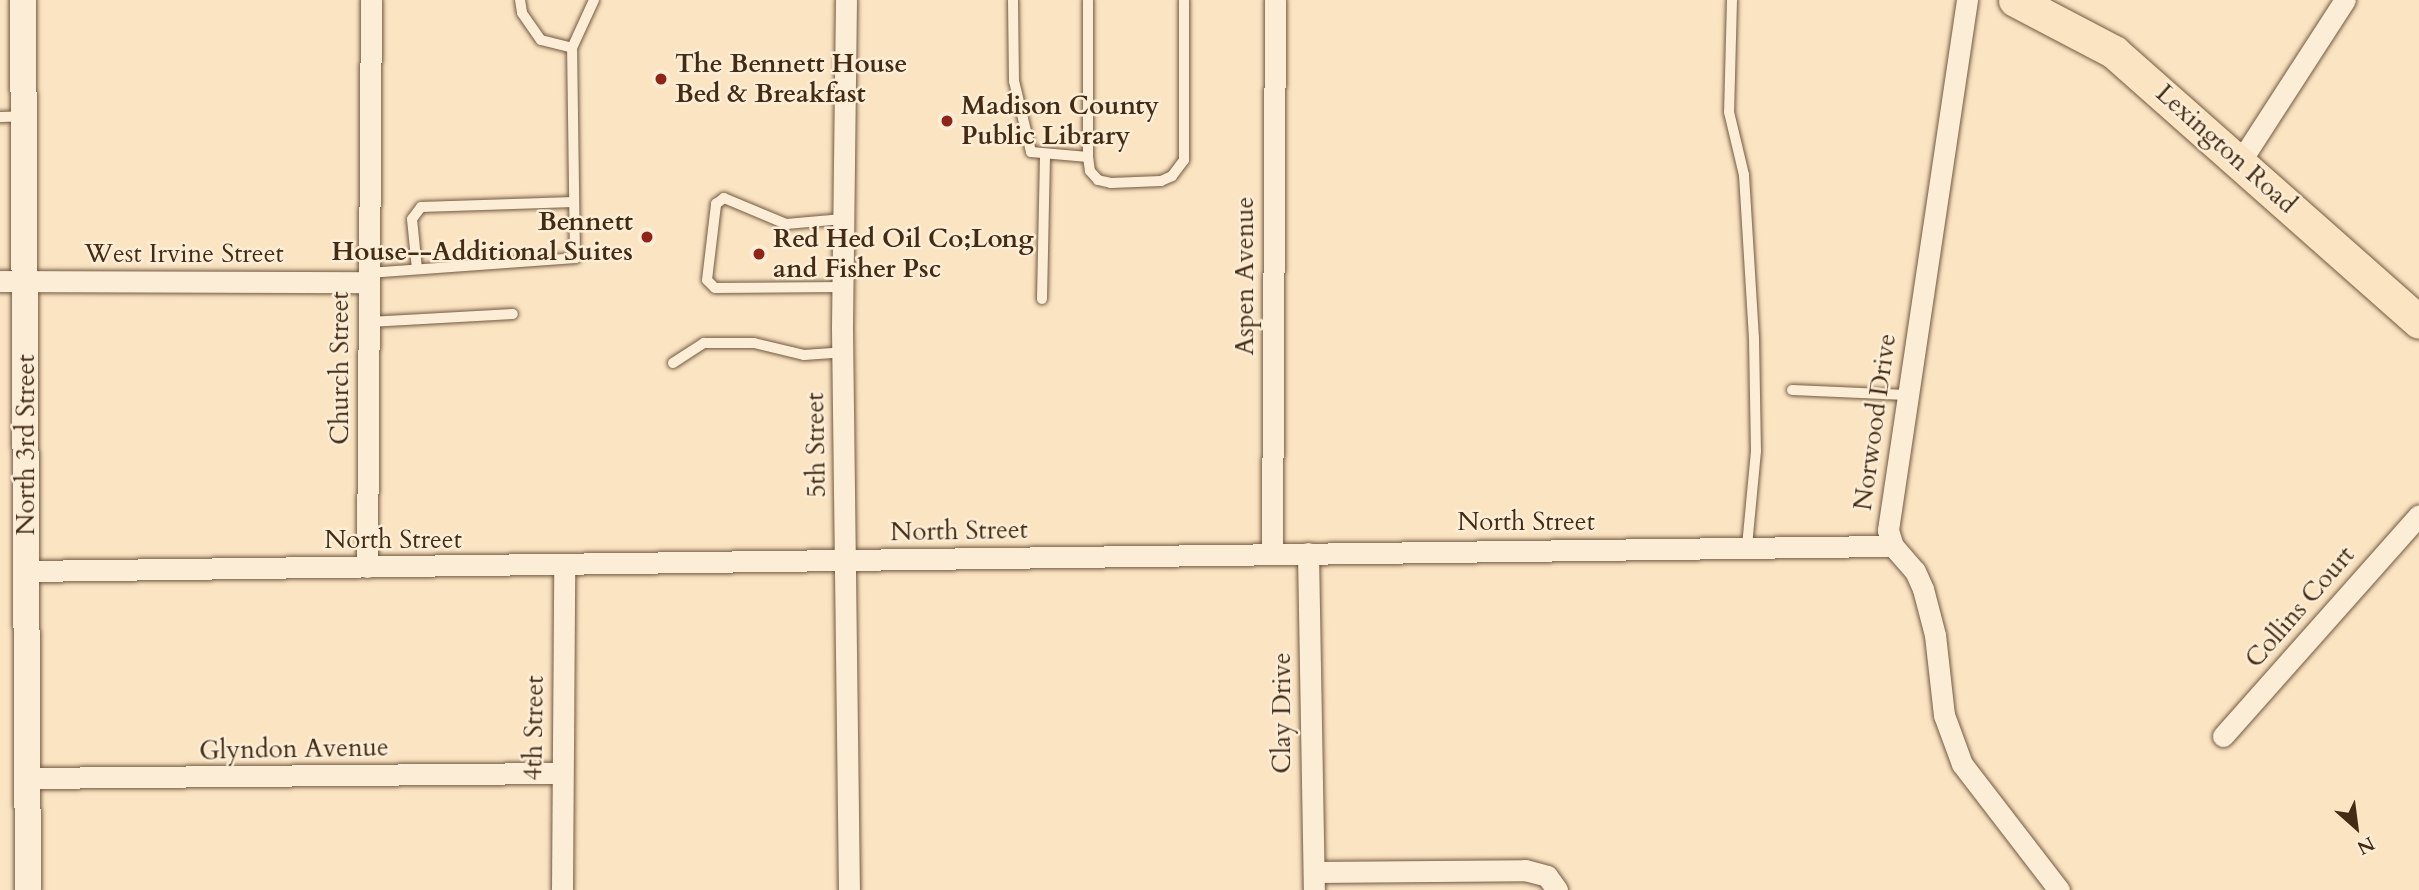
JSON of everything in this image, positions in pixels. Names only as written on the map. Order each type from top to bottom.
[{"type":"main road","name":"Lexington Road","points":[[2015,0],[2115,52],[2419,322]]},
{"type":"street","name":"North 3rd Street","points":[[23,0],[12,116],[12,281],[26,571],[28,890]]},
{"type":"street","name":"Church Street","points":[[368,567],[371,0]]},
{"type":"street","name":"5th Street","points":[[846,0],[843,352],[849,890]]},
{"type":"street","name":"Aspen Avenue","points":[[1272,553],[1275,0]]},
{"type":"street","name":"Norwood Drive","points":[[1967,0],[1888,515],[1893,546],[1915,571],[1923,589],[1935,635],[1944,715],[1962,764],[2059,890]]},
{"type":"street","points":[[2240,162],[2345,0]]},
{"type":"street","name":"West Irvine Street","points":[[12,281],[368,278]]},
{"type":"street","name":"Collins Court","points":[[2222,736],[2419,515]]},
{"type":"street","name":"North Street","points":[[26,571],[564,567],[1272,553],[1893,546]]},
{"type":"street","name":"Clay Drive","points":[[1308,553],[1314,881],[1525,870],[1547,876],[1557,890]]},
{"type":"street","name":"4th Street","points":[[562,890],[564,567]]},
{"type":"street","name":"Glyndon Avenue","points":[[27,778],[561,774]]},
{"type":"lane","points":[[520,0],[522,13],[541,40],[572,48]]},
{"type":"lane","points":[[368,278],[417,269],[575,258],[572,48],[594,0]]},
{"type":"lane","points":[[1013,0],[1014,81],[1024,135],[1031,152],[1045,156],[1088,157]]},
{"type":"lane","points":[[1088,0],[1088,157],[1090,171],[1098,180],[1111,183],[1161,181],[1180,169],[1184,160],[1184,0]]},
{"type":"lane","points":[[1732,0],[1729,112],[1744,175],[1754,338],[1756,451],[1747,547]]},
{"type":"lane","points":[[1042,299],[1045,156]]},
{"type":"lane","points":[[843,287],[724,289],[715,288],[707,280],[716,204],[724,198],[740,201],[786,224],[844,219]]},
{"type":"lane","points":[[417,269],[412,219],[421,206],[574,202]]},
{"type":"lane","points":[[369,322],[513,314]]},
{"type":"lane","points":[[673,363],[704,343],[754,343],[804,355],[843,352]]},
{"type":"lane","points":[[1792,390],[1907,395]]},
{"type":"place","name":"The Bennett House Bed & Breakfast","points":[[661,79]]},
{"type":"place","name":"Madison County Public Library","points":[[947,121]]},
{"type":"place","name":"Bennett House--Additional Suites","points":[[647,237]]},
{"type":"place","name":"Red Hed Oil Co;Long and Fisher Psc","points":[[759,254]]}]
